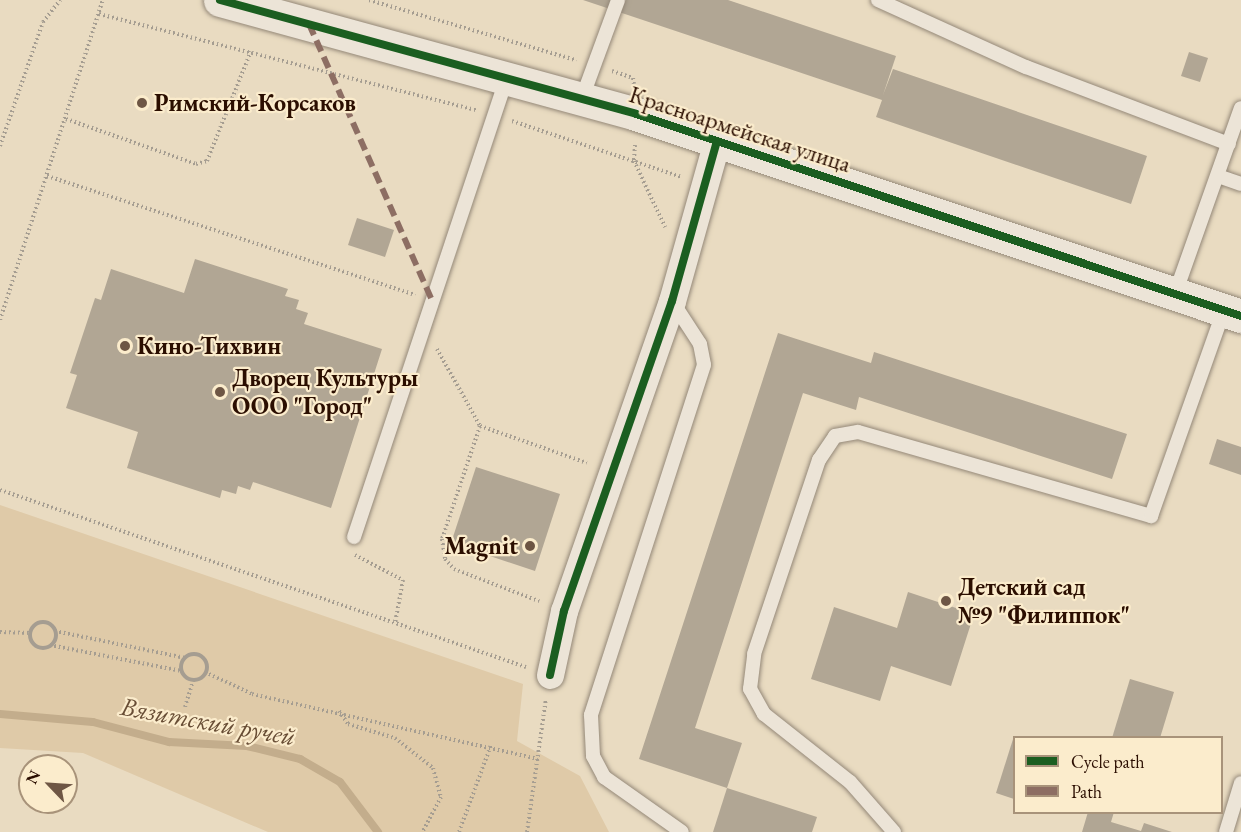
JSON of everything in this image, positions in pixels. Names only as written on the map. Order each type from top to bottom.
[{"type":"street","name":"Красноармейская улица","points":[[220,0],[582,98],[1232,313]]},
{"type":"street","points":[[550,675],[564,611],[672,301],[717,141]]},
{"type":"lane","points":[[582,98],[618,0]]},
{"type":"lane","points":[[878,0],[1026,67],[1229,144]]},
{"type":"lane","points":[[354,537],[507,77]]},
{"type":"lane","points":[[1175,296],[1241,108]]},
{"type":"lane","points":[[1218,176],[1241,184]]},
{"type":"lane","points":[[672,301],[700,344],[704,365],[591,715],[593,756],[604,777],[682,832]]},
{"type":"lane","points":[[894,832],[850,782],[764,714],[750,689],[754,654],[819,460],[835,436],[858,432],[1151,516],[1232,313]]},
{"type":"lane","points":[[1226,832],[1241,783]]},
{"type":"path","points":[[0,146],[43,22],[60,0]]},
{"type":"path","points":[[0,320],[103,0]]},
{"type":"path","points":[[99,14],[251,51],[494,115],[704,185]]},
{"type":"path","points":[[66,119],[196,164],[207,161],[251,51]]},
{"type":"path","points":[[47,176],[432,300]]},
{"type":"path","points":[[0,293],[8,296]]},
{"type":"path","points":[[425,327],[480,426],[612,472]]},
{"type":"path","points":[[480,426],[442,538],[444,559],[454,569],[564,611]]},
{"type":"path","points":[[0,490],[550,675],[527,832]]},
{"type":"path","points":[[354,537],[353,553],[359,560],[403,580],[395,623]]},
{"type":"path","points":[[31,633],[39,622],[55,631],[185,658],[199,655],[207,664],[205,672],[193,680],[185,707]]},
{"type":"path","points":[[50,645],[55,631]]},
{"type":"path","points":[[0,632],[31,633]]},
{"type":"path","points":[[31,633],[36,647],[50,645],[180,671],[193,680]]},
{"type":"path","points":[[180,671],[185,658]]},
{"type":"path","points":[[205,672],[252,694],[338,710],[491,745],[538,759]]},
{"type":"path","points":[[338,710],[348,724],[395,738],[433,768],[441,797],[422,832]]},
{"type":"path","points":[[459,832],[491,745]]},
{"type":"shaded area","points":[[0,505],[523,684],[517,741],[580,776],[609,832],[268,832],[83,753],[0,748]]},
{"type":"building","points":[[583,0],[728,0],[896,56],[883,95],[893,69],[1147,156],[1131,204],[876,117],[882,100]]},
{"type":"building","points":[[1189,52],[1208,58],[1200,82],[1181,76]]},
{"type":"building","points":[[357,218],[394,230],[385,257],[348,245]]},
{"type":"building","name":"Дворец Культуры ООО \"Город\"","points":[[195,259],[288,289],[285,296],[299,300],[296,309],[308,313],[304,324],[382,349],[331,508],[253,482],[250,490],[238,486],[236,494],[222,490],[220,498],[127,468],[138,432],[66,408],[77,375],[70,373],[95,298],[101,300],[111,269],[184,293]]},
{"type":"building","points":[[778,333],[871,363],[874,352],[1127,434],[1112,479],[859,397],[856,410],[803,393],[695,728],[742,743],[727,788],[639,759]]},
{"type":"building","points":[[1217,439],[1241,447],[1241,475],[1209,464]]},
{"type":"building","points":[[476,467],[560,494],[535,571],[451,543]]},
{"type":"building","points":[[908,592],[974,614],[951,686],[891,666],[880,701],[811,679],[834,607],[897,628]]},
{"type":"building","points":[[1130,679],[1174,692],[1161,736],[1113,736]]},
{"type":"building","points":[[1013,739],[1013,799],[996,793]]},
{"type":"building","points":[[727,788],[817,817],[812,832],[713,832]]},
{"type":"building","points":[[1087,814],[1113,814],[1111,822],[1141,831],[1144,823],[1172,832],[1082,832]]},
{"type":"waterway","name":"Вязитский ручей","points":[[0,714],[93,722],[169,742],[247,746],[300,759],[340,782],[378,832]]},
{"type":"marked path","points":[[309,24],[432,300]]},
{"type":"cycle path","points":[[220,0],[636,114],[1241,316]]},
{"type":"cycle path","points":[[550,675],[564,611],[672,301],[717,141]]},
{"type":"place","name":"Римский-Корсаков","points":[[142,103]]},
{"type":"place","name":"Кино-Тихвин","points":[[125,346]]},
{"type":"place","name":"Дворец Культуры ООО \"Город\"","points":[[220,392]]},
{"type":"place","name":"Magnit","points":[[530,546]]},
{"type":"place","name":"Детский сад №9 \"Филиппок\"","points":[[946,601]]}]
